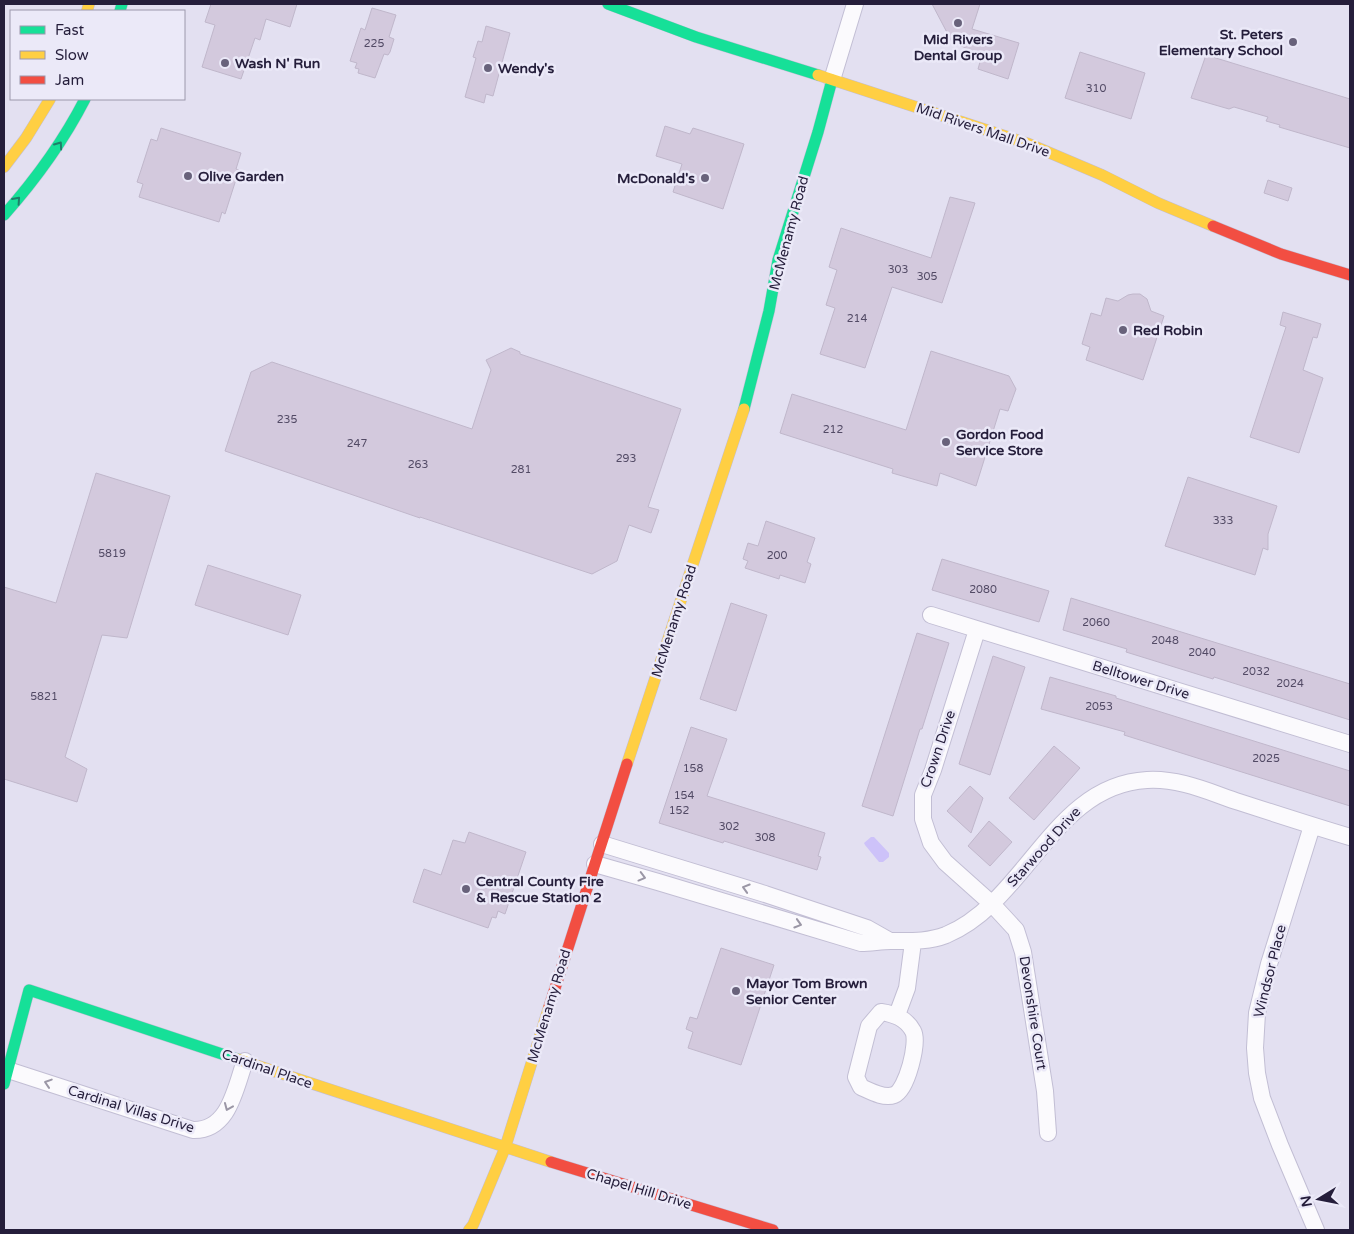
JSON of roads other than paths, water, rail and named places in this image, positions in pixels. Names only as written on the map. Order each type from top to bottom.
[{"type":"street","name":"Mid Rivers Mall Drive","points":[[608,4],[696,37],[1029,144],[1222,230],[1281,254],[1350,276]]},
{"type":"street","name":"McMenamy Road","points":[[475,1228],[505,1148],[595,864],[744,410],[768,311],[778,260],[818,132],[854,4]]},
{"type":"street","points":[[4,167],[26,138],[49,100]]},
{"type":"street","points":[[4,215],[31,185],[70,128],[84,100]]},
{"type":"street","name":"Belltower Drive","points":[[931,615],[1350,744]]},
{"type":"street","name":"Crown Drive","points":[[977,630],[923,794],[923,819],[932,843],[945,862],[992,904]]},
{"type":"street","name":"Starwood Drive","points":[[595,864],[861,943],[913,942],[932,939],[954,931],[979,916],[1016,879],[1050,837],[1077,809],[1099,793],[1124,783],[1148,780],[1177,781],[1350,837]]},
{"type":"street","name":"Windsor Place","points":[[1312,826],[1269,964],[1257,1013],[1255,1048],[1262,1098],[1316,1230]]},
{"type":"street","name":"Starwood Drive","points":[[602,844],[765,894],[867,928],[890,941]]},
{"type":"street","name":"Devonshire Court","points":[[992,904],[1016,930],[1023,952],[1045,1091],[1048,1133]]},
{"type":"street","points":[[898,1015],[907,988],[913,942]]},
{"type":"street","name":"Cardinal Place","points":[[20,1028],[28,990],[505,1148]]},
{"type":"street","points":[[881,1012],[898,1015],[908,1023],[916,1040],[902,1088],[896,1095],[889,1096],[861,1087],[856,1077],[869,1026],[881,1012]]},
{"type":"street","points":[[4,1021],[20,1028],[6,1077]]},
{"type":"street","name":"Cardinal Villas Drive","points":[[6,1077],[193,1130],[201,1130],[214,1125],[225,1114],[245,1061]]},
{"type":"street","name":"Chapel Hill Drive","points":[[505,1148],[773,1230]]},
{"type":"place","name":"Mid Rivers Dental Group","points":[[958,23]]},
{"type":"place","name":"St. Peters Elementary School","points":[[1293,42]]},
{"type":"place","name":"Wash N' Run","points":[[225,63]]},
{"type":"place","name":"Wendy's","points":[[488,68]]},
{"type":"place","name":"Olive Garden","points":[[188,176]]},
{"type":"place","name":"McDonald's","points":[[705,178]]},
{"type":"place","name":"Red Robin","points":[[1123,330]]},
{"type":"place","name":"Gordon Food Service Store","points":[[946,442]]},
{"type":"place","name":"Central County Fire & Rescue Station 2","points":[[466,889]]},
{"type":"place","name":"Mayor Tom Brown Senior Center","points":[[736,991]]}]
